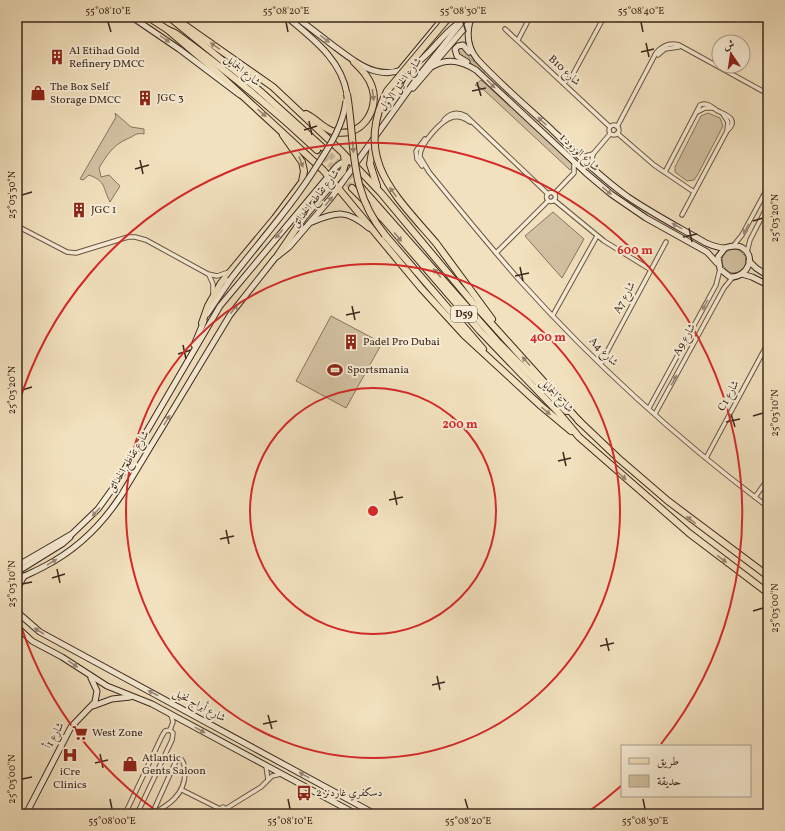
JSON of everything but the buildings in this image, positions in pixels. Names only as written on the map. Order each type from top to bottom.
[{"type":"main road","points":[[132,17],[185,53],[232,92],[243,97]]},
{"type":"main road","name":"شارع الجمايل","points":[[148,17],[175,33],[231,75],[319,149],[260,91],[169,17]]},
{"type":"main road","points":[[169,17],[179,21],[265,82],[301,112],[381,193],[580,422]]},
{"type":"main road","points":[[287,17],[318,43],[336,65],[344,80],[347,94],[356,178],[367,209],[385,235],[487,355]]},
{"type":"main road","points":[[296,17],[354,62],[378,73],[400,70],[423,58],[450,31],[462,22]]},
{"type":"main road","points":[[400,70],[444,17]]},
{"type":"main road","points":[[449,17],[394,80],[387,91],[381,103],[374,130],[376,154],[384,178],[397,198],[436,243],[485,308],[495,326]]},
{"type":"main road","points":[[406,94],[418,84],[470,18]]},
{"type":"main road","name":"شارع الخيل الأول","points":[[354,165],[374,140],[406,94],[462,22],[470,18]]},
{"type":"main road","name":"شارع الورود 1","points":[[470,18],[468,38],[470,49],[484,66],[591,166],[619,190],[650,212],[708,243],[724,248]]},
{"type":"main road","points":[[168,30],[329,176],[436,306],[471,342],[487,355],[541,406],[579,437]]},
{"type":"main road","points":[[476,70],[456,54],[455,49],[458,46],[465,46],[474,58],[484,66]]},
{"type":"main road","name":"شارع الورود 1","points":[[433,66],[444,62],[457,61],[476,70],[586,173],[627,206],[664,229],[707,252],[718,263]]},
{"type":"main road","points":[[301,112],[311,117],[328,130],[337,132],[354,130],[363,125],[370,117],[374,107],[374,97],[368,78],[354,62]]},
{"type":"main road","points":[[202,324],[215,301],[230,280],[294,200],[325,154],[341,124],[347,94]]},
{"type":"main road","points":[[190,359],[213,295],[230,271],[275,218],[302,182],[304,170],[302,162],[286,141],[280,130]]},
{"type":"main road","points":[[374,140],[370,164],[375,182],[381,193]]},
{"type":"main road","points":[[278,255],[300,224],[343,171],[345,162],[342,153]]},
{"type":"main road","name":"شارع تقاطع الحدائق","points":[[17,566],[72,534],[98,509],[112,491],[220,306],[339,164],[345,162],[354,165],[312,222],[289,247],[278,255],[227,318],[122,494],[104,519],[92,533],[71,550],[45,566],[17,580]]},
{"type":"main road","name":"شارع الجمايل","points":[[357,182],[497,341],[549,395],[668,501],[768,576]]},
{"type":"main road","name":"شارع الجمايل","points":[[352,188],[385,222],[480,331],[562,416],[579,437],[683,528],[768,593]]},
{"type":"main road","points":[[312,222],[331,214],[346,214],[356,218],[373,231]]},
{"type":"main road","points":[[734,245],[742,248],[747,253],[749,261],[747,270],[742,274],[733,277],[724,274],[718,263],[719,254],[724,248],[734,245]]},
{"type":"main road","points":[[749,261],[768,276]]},
{"type":"main road","points":[[742,274],[756,278],[768,285]]},
{"type":"main road","points":[[17,572],[62,544],[72,534]]},
{"type":"main road","points":[[17,590],[25,575]]},
{"type":"main road","points":[[17,605],[19,614]]},
{"type":"main road","name":"شارع أبراج نخيل","points":[[19,614],[40,632],[376,814]]},
{"type":"main road","name":"شارع أبراج نخيل","points":[[17,627],[32,641],[62,657],[87,674],[115,690],[152,704],[356,814]]},
{"type":"main road","points":[[87,674],[94,681],[97,691],[96,700],[92,707]]},
{"type":"main road","name":"شارع 1أ","points":[[26,814],[68,732],[77,719],[92,707],[112,699],[134,697]]},
{"type":"street","points":[[518,40],[530,17]]},
{"type":"street","points":[[563,83],[572,76],[604,17]]},
{"type":"street","points":[[761,17],[768,21]]},
{"type":"street","name":"B10 شارع","points":[[506,29],[610,127]]},
{"type":"street","points":[[618,134],[619,130],[617,126],[659,50],[666,45],[675,44],[768,94]]},
{"type":"street","points":[[665,172],[698,108],[703,104],[709,104],[721,112],[728,122],[727,131],[682,215]]},
{"type":"street","name":"A4 شارع","points":[[548,194],[470,122],[466,116],[456,113],[446,118],[442,124],[423,141],[416,151],[417,159],[496,253],[553,315],[655,414],[706,458],[768,507]]},
{"type":"street","points":[[591,166],[593,154],[610,134],[610,127],[614,125],[617,126]]},
{"type":"street","points":[[610,134],[618,134],[665,172],[694,192]]},
{"type":"street","points":[[581,156],[593,154]]},
{"type":"street","points":[[554,200],[554,194],[574,173],[574,162]]},
{"type":"street","points":[[574,173],[586,173]]},
{"type":"street","points":[[734,245],[742,235],[768,187]]},
{"type":"street","points":[[496,253],[548,200],[548,194],[554,194]]},
{"type":"street","points":[[548,200],[554,200],[597,236],[651,270]]},
{"type":"street","points":[[747,253],[750,240],[768,205]]},
{"type":"street","points":[[17,226],[70,253],[128,238],[139,238],[208,274],[217,276],[230,271]]},
{"type":"street","points":[[553,315],[597,236]]},
{"type":"street","name":"A7 شارع","points":[[601,363],[666,242]]},
{"type":"street","name":"A9 شارع","points":[[649,408],[716,285],[720,269]]},
{"type":"street","points":[[208,274],[213,284],[213,295]]},
{"type":"street","name":"A9 شارع","points":[[655,414],[724,288],[733,277]]},
{"type":"street","name":"C1 شارع","points":[[706,458],[768,343]]},
{"type":"street","points":[[755,497],[768,479]]},
{"type":"street","points":[[137,814],[172,740],[173,735],[171,730],[174,722],[171,714]]},
{"type":"street","points":[[125,814],[163,733],[171,730],[175,724],[183,720]]},
{"type":"street","points":[[180,759],[182,760],[185,767],[182,790],[172,802],[152,814],[176,761],[180,759]]},
{"type":"street","points":[[266,766],[268,771],[267,781]]},
{"type":"street","points":[[182,790],[220,809],[223,807],[227,808],[261,787],[272,776],[282,774]]},
{"type":"street","points":[[226,814],[227,808]]},
{"type":"street","points":[[220,809],[221,814]]},
{"type":"green space","points":[[457,47],[463,48],[470,58],[485,71],[483,74],[472,64],[457,55]]},
{"type":"green space","points":[[481,80],[571,162],[573,166],[570,170],[484,90],[475,85]]},
{"type":"green space","points":[[115,113],[131,127],[144,129],[144,134],[137,134],[122,141],[114,147],[99,168],[101,177],[109,175],[120,186],[110,202],[99,180],[89,175],[83,180],[80,179],[116,117]]},
{"type":"green space","points":[[708,113],[720,118],[723,126],[698,174],[694,180],[687,181],[675,172],[675,167],[701,116]]},
{"type":"green space","points":[[553,212],[584,239],[562,278],[525,236]]},
{"type":"green space","points":[[734,249],[743,252],[746,261],[743,270],[734,273],[725,270],[722,261],[725,252]]},
{"type":"green space","name":"Sportsmania","points":[[331,316],[382,343],[346,408],[296,381]]},
{"type":"tunnel","points":[[323,148],[357,182]]},
{"type":"tunnel","points":[[317,150],[352,188]]},
{"type":"place","name":"Al Etihad Gold Refinery DMCC","points":[[57,57]]},
{"type":"place","name":"The Box Self Storage DMCC","points":[[38,93]]},
{"type":"place","name":"JGC 3","points":[[145,98]]},
{"type":"place","name":"JGC 1","points":[[79,210]]},
{"type":"place","name":"Padel Pro Dubai","points":[[351,342]]},
{"type":"place","name":"Sportsmania","points":[[335,370]]},
{"type":"place","name":"West Zone","points":[[80,733]]},
{"type":"place","name":"iCre Clinics","points":[[70,755]]},
{"type":"place","name":"Atlantic Gents Saloon","points":[[130,764]]},
{"type":"place","name":"دسكفري غاردنز 2","points":[[304,793]]}]
